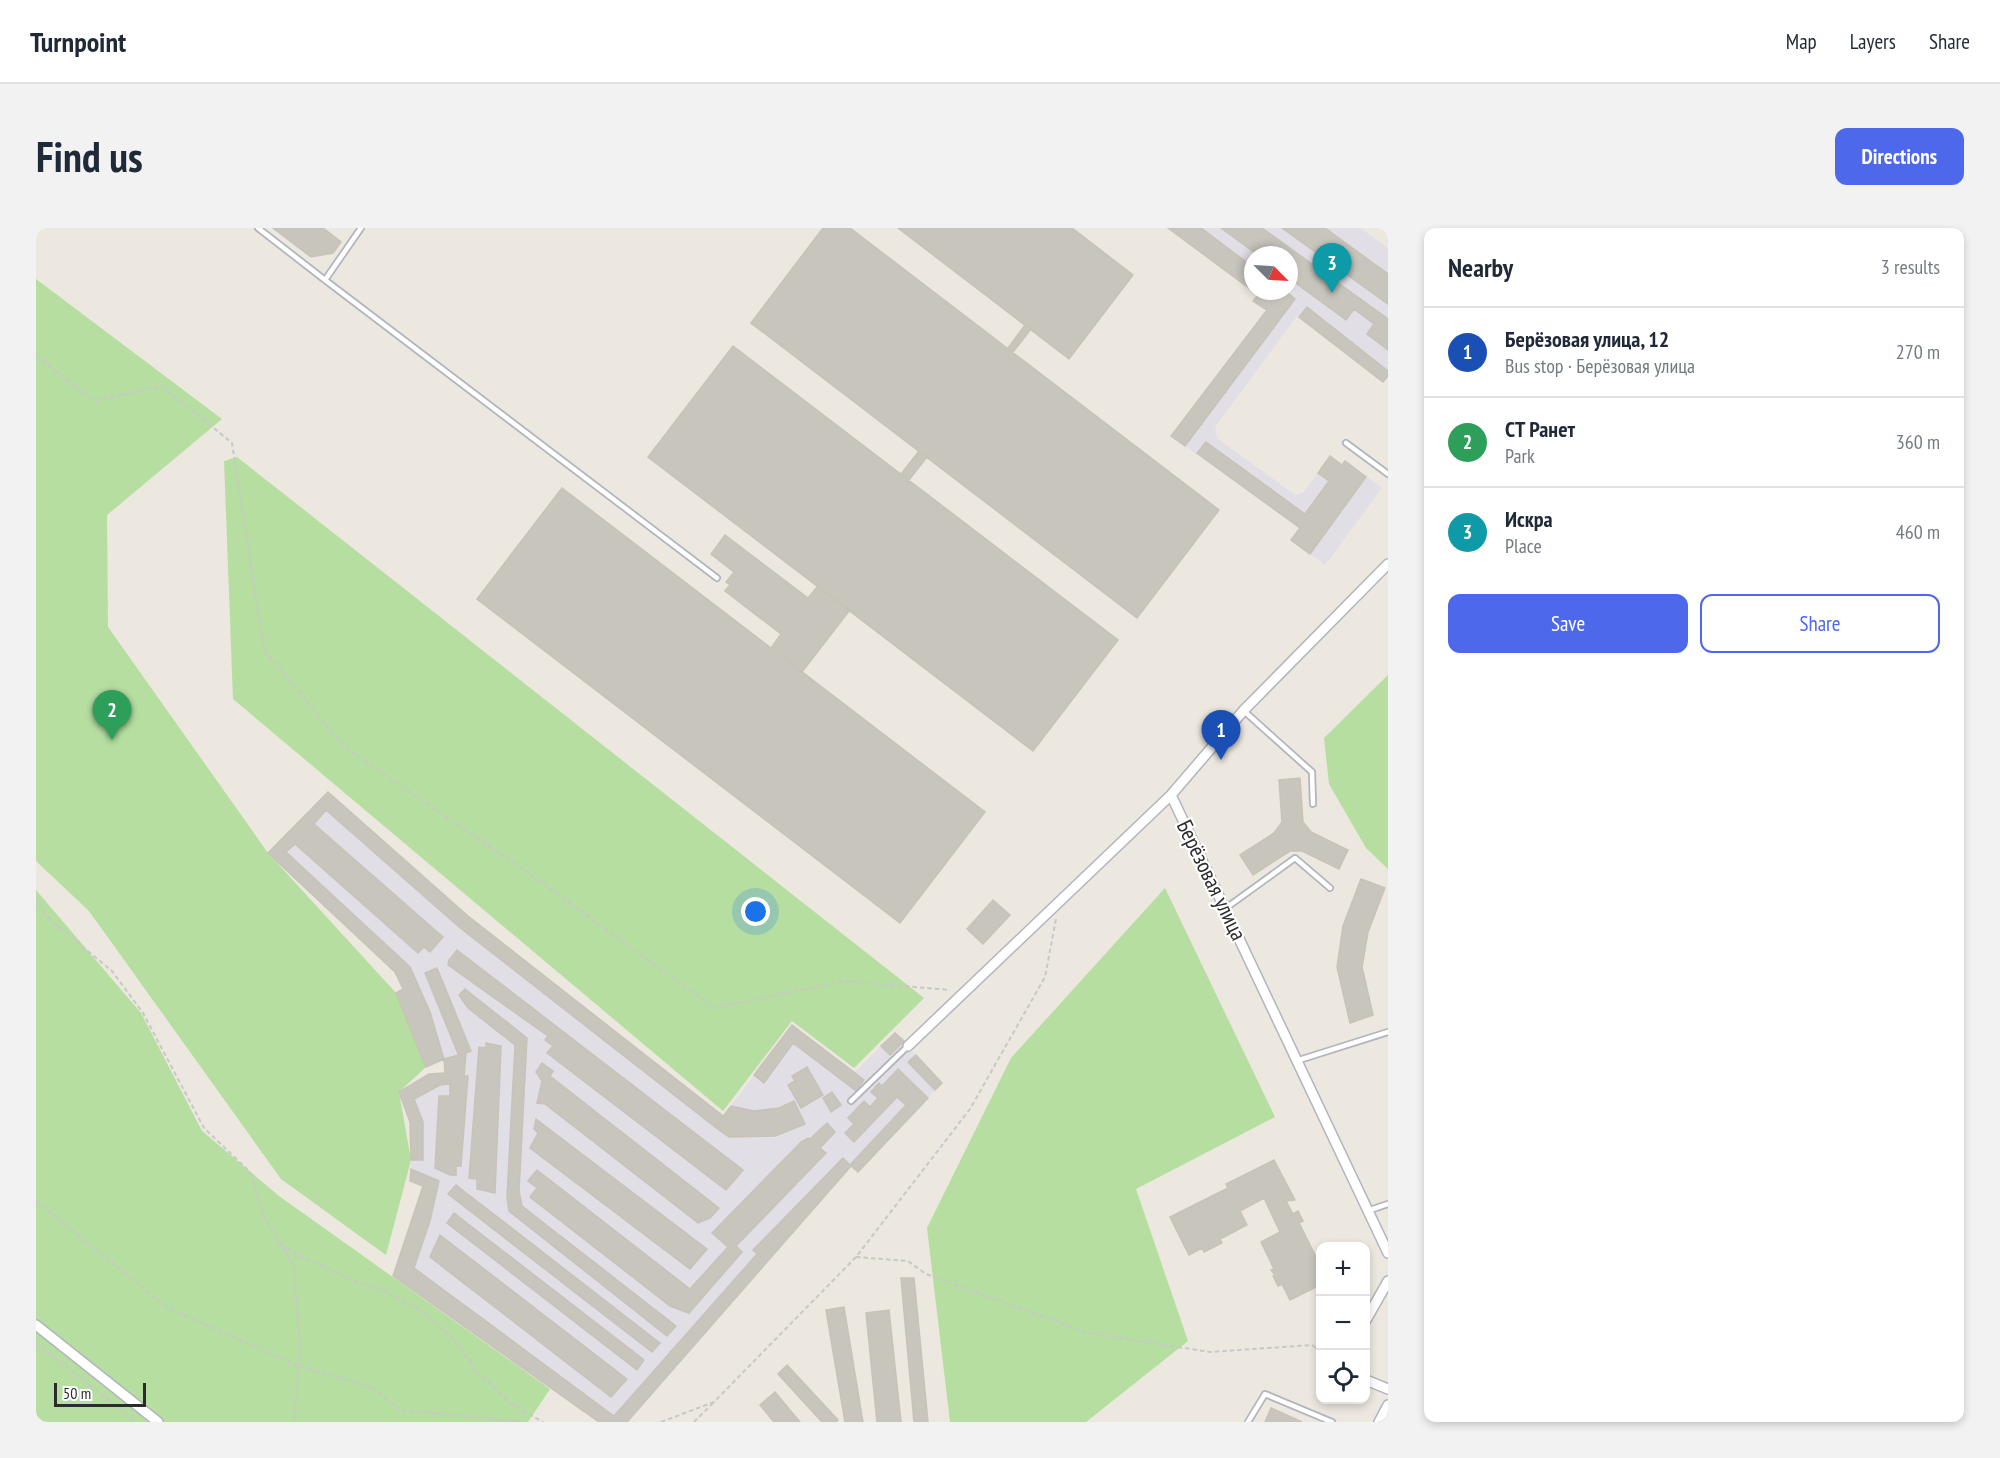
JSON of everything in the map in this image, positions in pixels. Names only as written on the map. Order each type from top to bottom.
[{"type":"street","name":"Берёзовая улица","points":[[1388,564],[1244,710],[1171,795],[1296,1061],[1370,1210],[1388,1253]]},
{"type":"street","points":[[908,1046],[1171,795]]},
{"type":"street","points":[[1370,1312],[1388,1281]]},
{"type":"street","points":[[36,1325],[158,1422]]},
{"type":"street","points":[[1370,1382],[1388,1389]]},
{"type":"street","points":[[1379,1422],[1388,1405]]},
{"type":"lane","points":[[258,228],[717,578]]},
{"type":"lane","points":[[325,280],[361,228]]},
{"type":"lane","points":[[1346,443],[1388,474]]},
{"type":"lane","points":[[1244,710],[1312,772],[1313,804]]},
{"type":"lane","points":[[1226,908],[1295,858],[1330,888]]},
{"type":"lane","points":[[1296,1061],[1388,1032]]},
{"type":"lane","points":[[851,1101],[908,1046]]},
{"type":"lane","points":[[1370,1210],[1388,1204]]},
{"type":"lane","points":[[1248,1422],[1264,1394],[1332,1422]]},
{"type":"path","points":[[36,356],[94,401],[162,386],[232,442],[264,649],[343,747],[541,882],[714,1008],[844,981],[965,991]]},
{"type":"path","points":[[36,898],[46,917],[112,971],[143,1013],[204,1128],[250,1172],[264,1217],[294,1266],[299,1366],[294,1422]]},
{"type":"path","points":[[694,1422],[856,1257],[970,1109],[1046,977],[1059,902]]},
{"type":"path","points":[[36,1201],[168,1308],[299,1366],[373,1388],[400,1410],[524,1422]]},
{"type":"path","points":[[279,1241],[292,1252],[391,1294],[420,1310],[454,1340],[477,1374],[488,1381],[510,1403],[543,1422]]},
{"type":"path","points":[[856,1257],[908,1261],[926,1274],[1088,1333],[1210,1352],[1312,1346],[1316,1348]]},
{"type":"path","points":[[36,1343],[136,1422]]},
{"type":"path","points":[[661,1422],[714,1402]]},
{"type":"shaded area","points":[[1168,228],[1360,228],[1388,248],[1388,376],[1383,382],[1297,316],[1215,427],[1217,438],[1295,495],[1303,493],[1330,456],[1342,465],[1345,461],[1382,488],[1325,565],[1291,540],[1299,528],[1171,436],[1266,310],[1254,300],[1298,300],[1298,246],[1244,246],[1244,285]]},
{"type":"shaded area","points":[[328,792],[468,916],[723,1116],[792,1025],[855,1072],[895,1033],[942,1083],[858,1172],[851,1166],[627,1422],[599,1422],[393,1276],[423,1186],[411,1169],[410,1122],[399,1092],[429,1074],[445,1073],[444,1059],[426,1067],[396,993],[403,989],[395,972],[268,853]]},
{"type":"green space","points":[[36,279],[222,419],[107,515],[108,627],[268,853],[396,993],[426,1067],[399,1092],[411,1160],[386,1255],[281,1179],[89,911],[36,861]]},
{"type":"green space","points":[[237,457],[924,998],[854,1068],[792,1021],[723,1111],[233,699],[224,461]]},
{"type":"green space","points":[[1388,675],[1388,869],[1366,848],[1329,784],[1324,738]]},
{"type":"green space","points":[[1165,888],[1275,1117],[1136,1189],[1188,1341],[1086,1422],[950,1422],[927,1228],[1011,1058]]},
{"type":"green space","points":[[36,890],[141,1013],[202,1131],[279,1196],[550,1389],[528,1422],[36,1422]]},
{"type":"building","points":[[273,228],[323,228],[341,242],[333,253],[311,257]]},
{"type":"building","points":[[823,228],[850,228],[1219,510],[1137,618],[751,323]]},
{"type":"building","points":[[898,228],[1072,228],[1133,275],[1069,359]]},
{"type":"building","points":[[1168,228],[1201,228],[1244,260],[1244,284]]},
{"type":"building","points":[[1221,228],[1262,228],[1287,246],[1246,246]]},
{"type":"building","points":[[1282,228],[1325,228],[1388,274],[1388,304]]},
{"type":"building","points":[[1298,254],[1388,319],[1388,350],[1367,334],[1374,324],[1354,309],[1346,320],[1298,285]]},
{"type":"building","points":[[1294,300],[1185,446],[1171,436],[1267,310],[1253,301]]},
{"type":"building","points":[[1307,307],[1388,371],[1388,376],[1383,382],[1299,317]]},
{"type":"building","points":[[1025,325],[1031,329],[1013,352],[1008,348]]},
{"type":"building","points":[[733,346],[1118,640],[1033,751],[648,457]]},
{"type":"building","points":[[1206,442],[1305,514],[1329,481],[1318,473],[1330,456],[1342,465],[1345,461],[1366,477],[1310,554],[1291,540],[1300,528],[1197,453]]},
{"type":"building","points":[[919,451],[927,457],[909,480],[901,474]]},
{"type":"building","points":[[562,488],[985,812],[900,923],[477,599]]},
{"type":"building","points":[[725,535],[808,598],[818,586],[850,610],[802,672],[771,648],[781,634],[725,591],[730,585],[726,582],[734,572],[711,554]]},
{"type":"building","points":[[1300,778],[1303,822],[1311,832],[1348,850],[1339,869],[1302,851],[1290,851],[1253,875],[1240,855],[1274,833],[1282,822],[1279,780]]},
{"type":"building","points":[[328,792],[468,916],[723,1116],[715,1127],[459,927],[326,810],[314,824],[443,937],[430,952],[424,947],[418,953],[295,844],[286,852],[410,967],[430,1012],[444,1059],[426,1067],[396,993],[403,989],[395,972],[268,853]]},
{"type":"building","points":[[1361,879],[1385,888],[1368,932],[1362,967],[1373,1015],[1350,1023],[1337,967],[1343,926]]},
{"type":"building","points":[[993,900],[1010,915],[983,944],[967,929]]},
{"type":"building","points":[[457,950],[743,1170],[726,1190],[547,1053],[553,1046],[545,1040],[548,1036],[448,965]]},
{"type":"building","points":[[437,968],[471,1051],[459,1056],[425,973]]},
{"type":"building","points":[[465,989],[527,1038],[519,1191],[522,1206],[676,1326],[667,1336],[509,1211],[507,1197],[515,1045],[468,1008],[459,995]]},
{"type":"building","points":[[792,1025],[864,1080],[856,1091],[793,1043],[764,1083],[754,1075]]},
{"type":"building","points":[[895,1033],[904,1041],[890,1055],[881,1046]]},
{"type":"building","points":[[486,1043],[501,1046],[495,1193],[477,1189],[477,1179],[469,1178],[479,1047],[486,1048]]},
{"type":"building","points":[[466,1053],[464,1076],[468,1076],[461,1166],[456,1166],[456,1175],[450,1175],[435,1168],[439,1096],[450,1096],[450,1084],[440,1085],[414,1099],[423,1122],[423,1160],[411,1160],[410,1122],[399,1092],[429,1074],[445,1073],[444,1059]]},
{"type":"building","points":[[916,1055],[942,1083],[935,1090],[908,1062]]},
{"type":"building","points":[[542,1063],[553,1071],[550,1076],[719,1208],[710,1218],[698,1223],[545,1104],[537,1103],[542,1081],[536,1072]]},
{"type":"building","points":[[807,1067],[823,1095],[801,1108],[788,1085],[795,1081],[792,1076]]},
{"type":"building","points":[[898,1069],[928,1098],[858,1172],[850,1165],[906,1105],[897,1097],[854,1142],[845,1133],[854,1124],[848,1118],[864,1101],[870,1107],[878,1098],[871,1092],[879,1083],[882,1086]]},
{"type":"building","points":[[832,1092],[841,1105],[831,1112],[823,1098]]},
{"type":"building","points":[[794,1101],[805,1124],[775,1136],[729,1137],[715,1127],[731,1106],[754,1111],[779,1108]]},
{"type":"building","points":[[536,1119],[707,1249],[690,1269],[530,1148],[538,1133],[534,1129]]},
{"type":"building","points":[[827,1123],[835,1132],[820,1148],[826,1153],[736,1246],[742,1252],[689,1313],[670,1306],[530,1197],[537,1188],[528,1181],[537,1170],[690,1289],[728,1247],[712,1233],[801,1142],[810,1139]]},
{"type":"building","points":[[843,1158],[851,1166],[627,1422],[599,1422],[393,1276],[423,1186],[410,1181],[411,1169],[439,1181],[430,1221],[414,1268],[614,1416],[757,1254],[753,1250]]},
{"type":"building","points":[[1274,1160],[1295,1200],[1286,1201],[1293,1214],[1298,1211],[1303,1221],[1299,1223],[1316,1257],[1316,1287],[1290,1300],[1282,1284],[1278,1286],[1271,1270],[1274,1269],[1261,1242],[1280,1232],[1264,1198],[1240,1211],[1247,1225],[1220,1239],[1222,1243],[1204,1252],[1202,1248],[1189,1255],[1170,1217],[1228,1188],[1226,1184]]},
{"type":"building","points":[[456,1185],[660,1343],[652,1352],[448,1194]]},
{"type":"building","points":[[454,1213],[644,1360],[637,1370],[447,1223]]},
{"type":"building","points":[[440,1235],[627,1379],[611,1397],[430,1257]]},
{"type":"building","points":[[901,1278],[914,1278],[928,1422],[914,1422]]},
{"type":"building","points":[[844,1307],[863,1422],[845,1422],[826,1310]]},
{"type":"building","points":[[889,1310],[901,1422],[877,1422],[866,1313]]},
{"type":"building","points":[[787,1365],[838,1420],[836,1422],[822,1422],[778,1374]]},
{"type":"building","points":[[775,1392],[800,1422],[774,1422],[760,1405]]},
{"type":"building","points":[[1271,1408],[1302,1422],[1265,1422]]},
{"type":"place","name":"Искра","points":[[1332,293]]},
{"type":"place","name":"СТ Ранет","points":[[112,740]]},
{"type":"place","name":"Берёзовая улица, 12","points":[[1221,760]]}]
